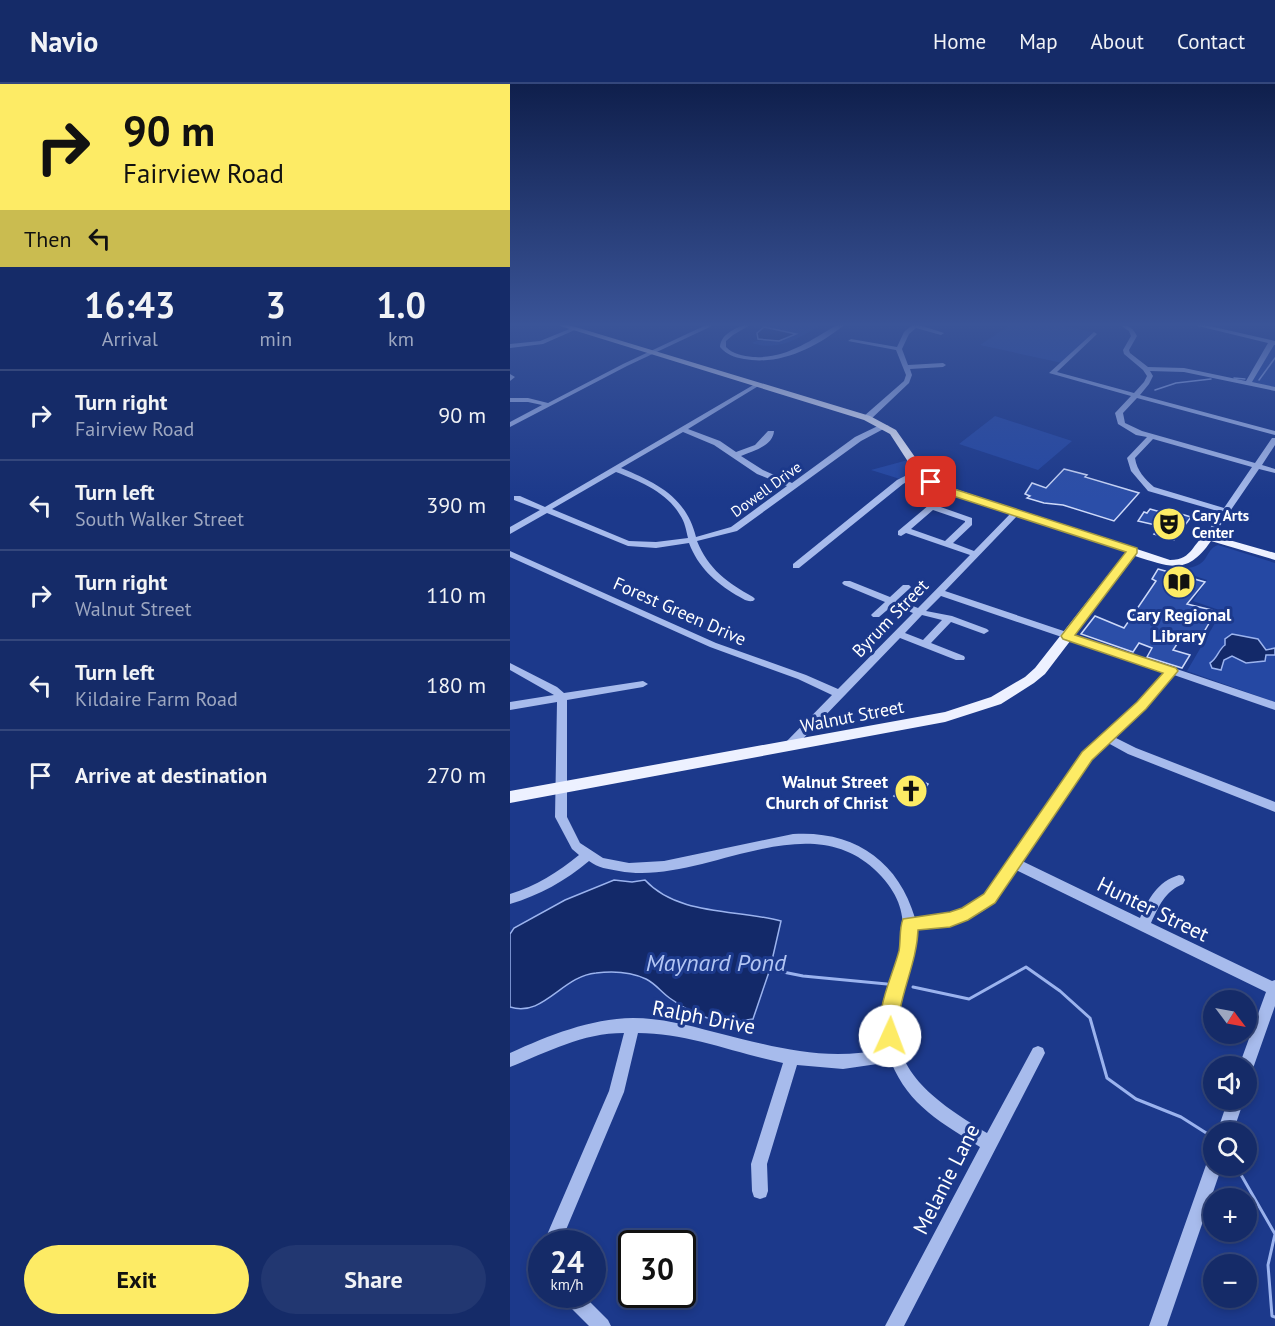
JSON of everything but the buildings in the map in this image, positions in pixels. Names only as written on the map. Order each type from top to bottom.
[{"type":"main road","points":[[750,383],[867,418],[885,426],[899,439],[920,472],[931,482],[948,491],[1022,514],[1085,538],[1132,550],[1169,563],[1183,563],[1194,558],[1208,537],[1275,557]]},
{"type":"main road","name":"Walnut Street","points":[[510,797],[945,717],[996,702],[1031,680],[1132,550]]},
{"type":"street","points":[[510,425],[592,383]]},
{"type":"street","points":[[867,418],[906,383]]},
{"type":"street","points":[[1089,383],[1275,433]]},
{"type":"street","points":[[1147,383],[1121,410],[1119,419],[1129,429],[1275,471]]},
{"type":"street","points":[[1248,383],[1275,389]]},
{"type":"street","points":[[510,531],[757,385]]},
{"type":"street","points":[[510,400],[528,400],[549,405]]},
{"type":"street","name":"Dowell Drive","points":[[517,498],[628,543],[656,545],[693,540],[734,529],[864,435],[885,426]]},
{"type":"street","points":[[683,429],[712,440],[760,472],[793,486]]},
{"type":"street","points":[[736,455],[763,444],[771,433]]},
{"type":"street","points":[[1151,437],[1131,458],[1131,464],[1143,481],[1156,490],[1226,511]]},
{"type":"street","points":[[1208,537],[1275,440]]},
{"type":"street","points":[[616,469],[650,483],[666,495],[687,519],[693,540],[707,569],[722,582],[750,599]]},
{"type":"street","points":[[796,566],[900,482],[920,472]]},
{"type":"street","points":[[947,544],[969,523],[966,518],[936,507],[929,508],[902,531],[975,554]]},
{"type":"street","name":"Byrum Street","points":[[788,747],[975,554],[1022,514]]},
{"type":"street","name":"Forest Green Drive","points":[[510,554],[713,645],[802,677],[839,694]]},
{"type":"street","points":[[847,583],[919,612],[949,618],[984,632]]},
{"type":"street","points":[[876,615],[906,587]]},
{"type":"street","points":[[938,592],[1275,706]]},
{"type":"street","points":[[925,644],[949,618]]},
{"type":"street","points":[[898,634],[960,658]]},
{"type":"street","points":[[510,666],[554,689],[562,698],[561,817],[564,828],[572,840],[588,855],[614,865],[649,869],[793,839],[827,841],[864,855],[889,876],[899,891],[909,924],[908,948],[890,1011],[889,1024],[894,1054],[904,1076],[920,1096],[941,1113],[989,1143]]},
{"type":"street","points":[[909,924],[939,922],[975,909],[996,892],[1075,772],[1106,737],[1141,705],[1172,671]]},
{"type":"street","points":[[510,706],[643,684]]},
{"type":"street","points":[[1106,737],[1132,751],[1275,807]]},
{"type":"street","points":[[510,899],[551,882],[588,855]]},
{"type":"street","name":"Hunter Street","points":[[1015,864],[1275,988]]},
{"type":"street","points":[[1143,926],[1160,892],[1169,884],[1179,880]]},
{"type":"street","points":[[1251,1056],[1275,988]]},
{"type":"street","points":[[557,1230],[616,1092],[633,1025]]},
{"type":"street","name":"Ralph Drive","points":[[510,1060],[588,1030],[633,1025],[668,1028],[792,1056],[835,1062],[894,1054]]},
{"type":"street","name":"Melanie Lane","points":[[894,1326],[1038,1053]]},
{"type":"street","points":[[759,1191],[759,1164],[792,1056]]},
{"type":"street","points":[[1158,1326],[1210,1176]]},
{"type":"street","points":[[583,1308],[602,1326]]},
{"type":"shaded area","points":[[1256,383],[1275,383],[1275,388]]},
{"type":"shaded area","points":[[995,416],[1072,441],[1038,470],[959,444]]},
{"type":"shaded area","points":[[908,460],[915,470],[900,479],[871,470]]},
{"type":"shaded area","points":[[1218,545],[1275,563],[1275,702],[1187,671],[1222,611],[1193,601],[1207,580],[1165,566],[1181,568],[1197,566]]},
{"type":"water","points":[[1232,634],[1258,639],[1266,650],[1275,648],[1275,655],[1266,655],[1265,661],[1246,663],[1232,656],[1224,660],[1221,670],[1212,668],[1210,663],[1225,645],[1225,639]]},
{"type":"water","name":"Maynard Pond","points":[[614,880],[632,882],[645,880],[659,892],[691,906],[781,921],[770,969],[753,1019],[730,1022],[700,1016],[671,999],[646,979],[628,973],[615,972],[584,976],[533,1007],[522,1009],[510,1007],[510,934],[514,928],[565,900]]},
{"type":"waterway","points":[[1155,390],[1176,383]]},
{"type":"waterway","points":[[913,987],[969,999],[1026,967],[1060,991],[1090,1018],[1107,1078],[1136,1099],[1181,1117],[1203,1131]]},
{"type":"waterway","points":[[768,969],[803,976],[887,984]]},
{"type":"waterway","points":[[1242,1176],[1275,1234],[1268,1265],[1272,1316],[1275,1317]]},
{"type":"place","name":"Cary Arts Center","points":[[1169,524]]},
{"type":"place","name":"Cary Regional Library","points":[[1179,582]]},
{"type":"place","name":"Walnut Street Church of Christ","points":[[911,791]]},
{"type":"route","points":[[890,1036],[890,1011],[908,948],[909,924],[939,922],[968,913],[996,892],[1087,756],[1151,696],[1172,671],[1067,636],[1133,551],[948,491],[931,482]]}]
